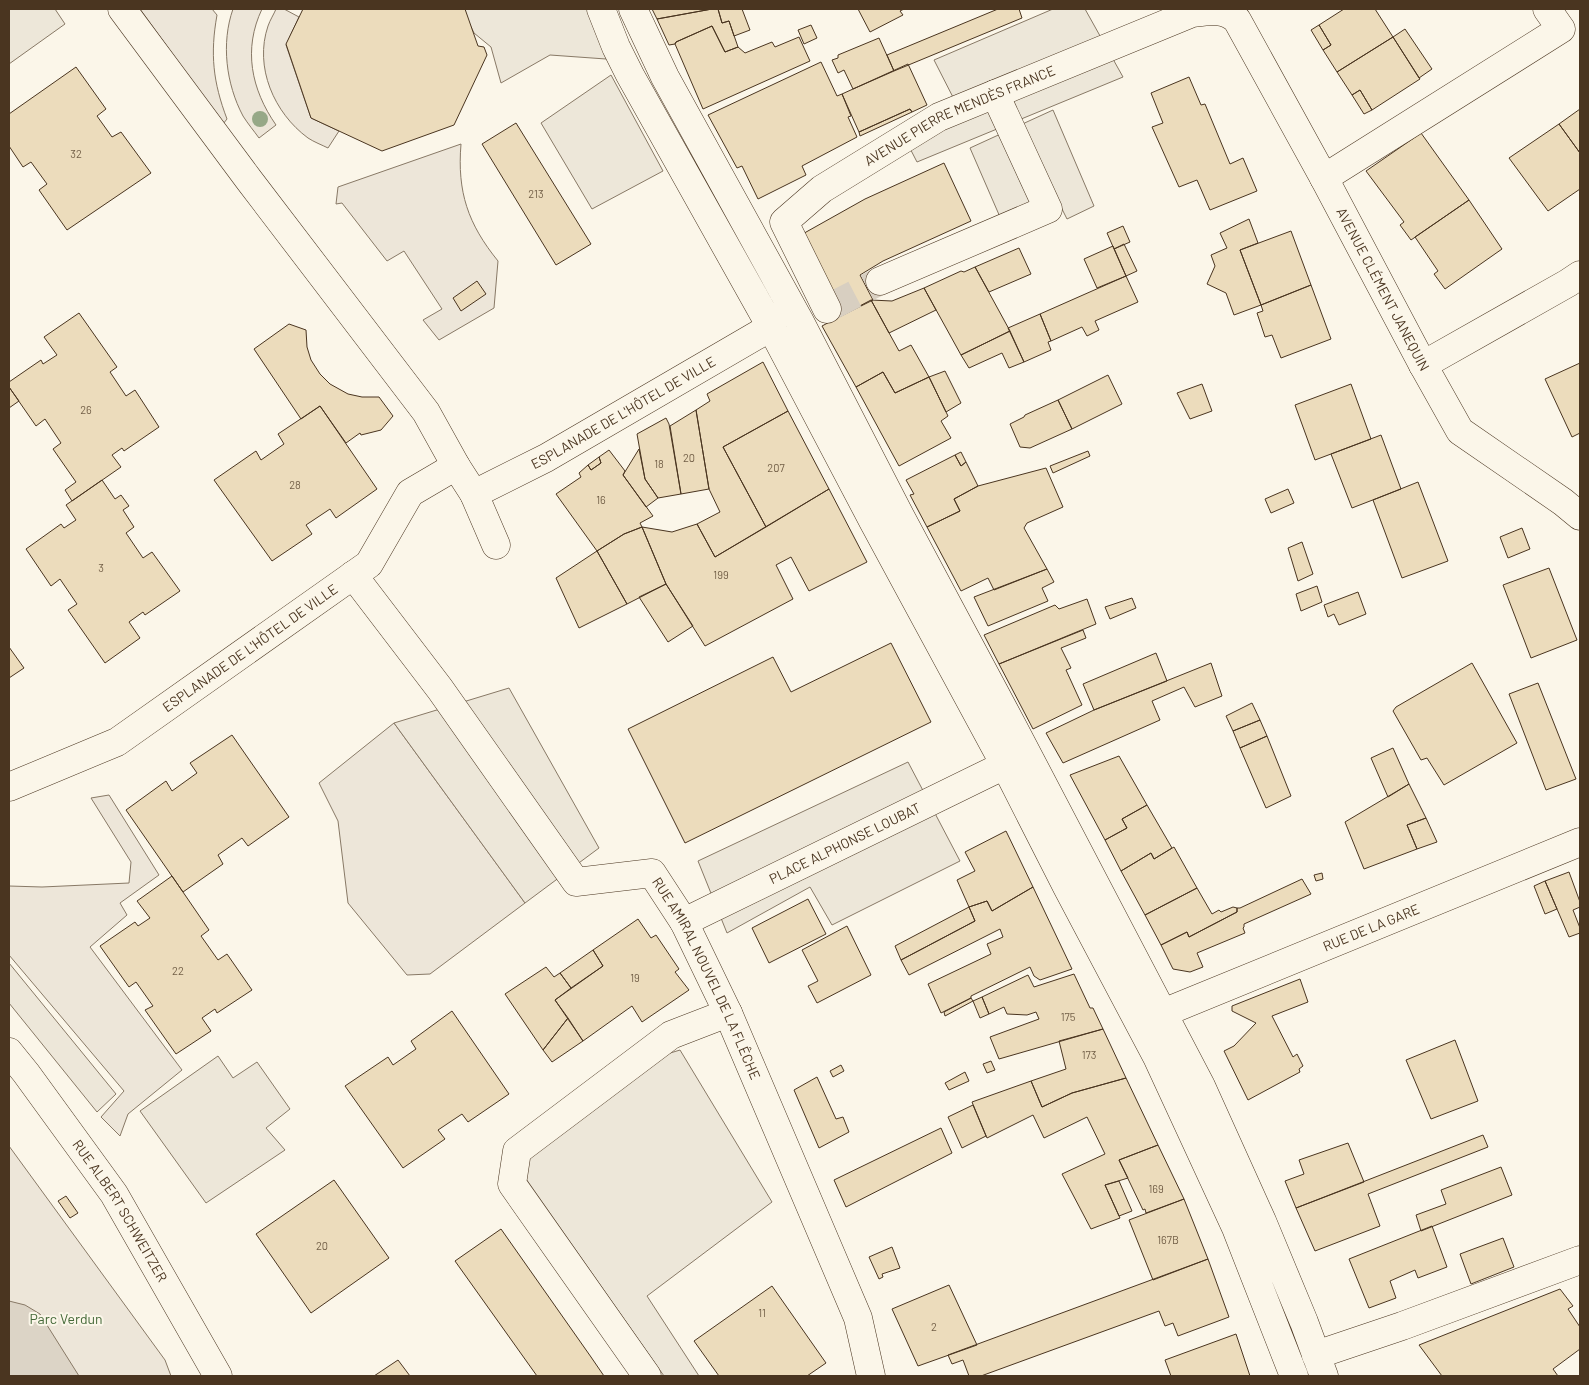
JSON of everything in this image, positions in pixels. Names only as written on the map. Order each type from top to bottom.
[{"type":"street","points":[[122,9],[213,133],[426,412],[474,494],[496,545]]},
{"type":"street","points":[[601,9],[616,47],[630,75],[771,328],[1157,1057],[1236,1228],[1294,1376]]},
{"type":"street","points":[[633,9],[665,77],[800,320],[898,512],[1014,727],[1200,1086],[1262,1220],[1320,1365],[1402,1326],[1580,1260]]},
{"type":"street","points":[[1324,178],[1561,29],[1547,9]]},
{"type":"street","name":"AVENUE PIERRE MENDÈS FRANCE","points":[[800,320],[829,308],[784,222],[822,189],[939,117],[1192,13],[1216,10],[1233,16],[1238,20]]},
{"type":"street","name":"AVENUE CLÉMENT JANEQUIN","points":[[1238,20],[1423,366],[1460,431],[1563,502],[1580,516]]},
{"type":"street","points":[[880,281],[1048,209],[995,94]]},
{"type":"street","points":[[1423,366],[1580,275]]},
{"type":"street","name":"ESPLANADE DE L'HÔTEL DE VILLE","points":[[474,494],[546,458],[771,328]]},
{"type":"street","name":"ESPLANADE DE L'HÔTEL DE VILLE","points":[[9,787],[117,742],[369,564],[410,494],[456,466]]},
{"type":"street","name":"RUE AMIRAL NOUVEL DE LA FLÊCHE","points":[[353,575],[440,689],[576,882],[652,873],[684,922],[728,1013],[858,1318],[872,1376]]},
{"type":"street","name":"PLACE ALPHONSE LOUBAT","points":[[684,922],[1004,765]]},
{"type":"street","name":"RUE DE LA GARE","points":[[1163,1013],[1580,842]]},
{"type":"street","points":[[647,1376],[512,1184],[518,1151],[671,1035],[728,1013]]},
{"type":"street","name":"RUE ALBERT SCHWEITZER","points":[[9,1052],[114,1194],[218,1376]]},
{"type":"green space","points":[[140,9],[212,9],[217,15],[213,55],[216,80],[227,119],[223,124]]},
{"type":"green space","points":[[233,9],[262,9],[256,24],[251,54],[256,83],[267,111],[276,125],[259,138],[237,104],[229,77],[226,49],[229,22]]},
{"type":"green space","points":[[276,9],[284,9],[299,17],[286,45],[311,118],[339,131],[328,148],[308,138],[296,128],[285,116],[270,88],[266,73],[264,42],[268,26]]},
{"type":"green space","points":[[461,144],[461,177],[467,207],[479,234],[498,261],[494,308],[439,340],[423,320],[442,309],[404,251],[387,261],[342,203],[336,204],[338,187]]},
{"type":"green space","points":[[394,723],[525,903],[430,974],[407,975],[348,903],[338,821],[319,783]]},
{"type":"green space","points":[[109,795],[159,875],[120,903],[127,915],[90,947],[182,1070],[128,1114],[120,1136],[101,1117],[124,1091],[9,955],[9,886],[42,887],[129,883],[131,862],[91,798]]},
{"type":"green space","name":"Parc Verdun","points":[[9,1146],[165,1360],[171,1376],[9,1376]]},
{"type":"shaded area","points":[[9,9],[55,9],[65,24],[9,64]]},
{"type":"shaded area","points":[[462,9],[594,9],[615,57],[606,59],[550,55],[501,83],[491,47],[474,33]]},
{"type":"shaded area","points":[[1053,9],[1085,9],[1123,77],[917,162],[901,131],[959,109],[934,60]]},
{"type":"shaded area","points":[[611,75],[663,171],[592,209],[541,123]]},
{"type":"shaded area","points":[[1053,110],[1094,206],[1067,219],[1054,193],[1000,217],[970,148]]},
{"type":"shaded area","points":[[509,688],[599,848],[525,903],[394,723]]},
{"type":"shaded area","points":[[908,762],[960,861],[832,925],[810,887],[727,933],[698,861]]},
{"type":"shaded area","points":[[9,963],[116,1094],[97,1112],[9,1003]]},
{"type":"shaded area","points":[[680,1050],[772,1202],[647,1296],[699,1376],[664,1376],[524,1176],[531,1153],[654,1058]]},
{"type":"shaded area","points":[[218,1056],[233,1078],[257,1062],[290,1109],[266,1128],[285,1150],[206,1203],[140,1111]]},
{"type":"shaded area","points":[[9,1301],[25,1305],[40,1314],[79,1376],[9,1376]]},
{"type":"building","points":[[303,9],[465,9],[478,46],[484,47],[487,55],[454,125],[382,151],[311,118],[286,44]]},
{"type":"building","points":[[652,9],[712,9],[657,19]]},
{"type":"building","points":[[718,9],[722,23],[729,21],[738,47],[725,52],[712,26],[675,44],[669,45],[657,19]]},
{"type":"building","points":[[718,9],[742,9],[750,30],[734,36],[729,21],[722,23]]},
{"type":"building","points":[[858,9],[904,9],[900,11],[903,15],[870,32]]},
{"type":"building","points":[[998,9],[1019,9],[1022,18],[894,71],[887,55]]},
{"type":"building","points":[[1344,9],[1375,9],[1393,37],[1337,72],[1323,50],[1331,45],[1319,25]]},
{"type":"building","points":[[811,25],[817,38],[804,44],[798,30]]},
{"type":"building","points":[[1319,25],[1331,45],[1323,50],[1311,30]]},
{"type":"building","points":[[712,26],[725,52],[738,47],[745,53],[772,42],[775,47],[799,37],[810,61],[703,109],[675,44]]},
{"type":"building","points":[[1405,29],[1432,69],[1419,78],[1393,37]]},
{"type":"building","points":[[1393,37],[1420,79],[1372,110],[1360,90],[1352,95],[1337,72]]},
{"type":"building","points":[[879,38],[894,71],[853,89],[844,70],[838,73],[832,60],[838,58],[838,55]]},
{"type":"building","points":[[821,62],[837,96],[842,94],[851,116],[848,117],[857,137],[802,166],[806,175],[758,199],[742,166],[737,168],[708,115]]},
{"type":"building","points":[[908,64],[927,105],[912,112],[910,109],[859,132],[842,94]]},
{"type":"building","points":[[76,67],[106,109],[97,116],[112,137],[121,132],[151,173],[67,230],[39,190],[47,184],[31,162],[23,167],[9,146],[9,114]]},
{"type":"building","points":[[1189,77],[1201,105],[1205,104],[1230,164],[1243,158],[1257,191],[1210,210],[1197,180],[1179,187],[1152,127],[1163,123],[1151,93]]},
{"type":"building","points":[[1360,90],[1372,110],[1364,114],[1352,95]]},
{"type":"building","points":[[910,109],[912,112],[860,136],[859,132]]},
{"type":"building","points":[[1580,109],[1580,153],[1559,124]]},
{"type":"building","points":[[516,123],[591,244],[556,265],[482,144]]},
{"type":"building","points":[[1559,124],[1580,153],[1580,189],[1548,211],[1509,158]]},
{"type":"building","points":[[1421,133],[1469,200],[1411,240],[1400,225],[1404,222],[1366,171]]},
{"type":"building","points":[[944,163],[971,221],[883,261],[860,275],[873,300],[841,316],[799,236],[865,199]]},
{"type":"building","points":[[1469,200],[1502,249],[1445,289],[1434,274],[1438,271],[1415,237]]},
{"type":"building","points":[[1249,219],[1258,243],[1240,250],[1261,305],[1234,315],[1226,293],[1207,284],[1215,266],[1211,255],[1227,248],[1220,233]]},
{"type":"building","points":[[1123,226],[1130,242],[1114,249],[1107,233]]},
{"type":"building","points":[[1291,231],[1311,285],[1261,305],[1240,250]]},
{"type":"building","points":[[1124,244],[1137,271],[1126,276],[1114,249]]},
{"type":"building","points":[[1113,246],[1126,276],[1097,288],[1084,259]]},
{"type":"building","points":[[1019,248],[1031,274],[989,292],[975,267]]},
{"type":"building","points":[[975,267],[1010,331],[961,355],[924,288],[961,271],[964,272]]},
{"type":"building","points":[[1126,276],[1138,302],[1095,321],[1099,330],[1087,336],[1082,327],[1051,341],[1040,314]]},
{"type":"building","points":[[477,281],[486,294],[461,311],[453,298]]},
{"type":"building","points":[[1311,285],[1331,339],[1281,358],[1272,335],[1265,337],[1257,313],[1263,311],[1261,305]]},
{"type":"building","points":[[924,288],[936,310],[889,333],[871,300],[892,301]]},
{"type":"building","points":[[871,300],[899,351],[911,345],[929,377],[895,393],[883,372],[856,387],[822,326]]},
{"type":"building","points":[[79,313],[117,367],[110,372],[126,396],[135,390],[159,427],[124,451],[122,448],[112,455],[121,467],[72,501],[65,490],[76,482],[53,449],[61,443],[45,419],[36,426],[9,387],[9,382],[41,360],[43,364],[57,355],[44,337]]},
{"type":"building","points":[[1040,314],[1051,341],[1048,342],[1051,350],[1024,362],[1008,328]]},
{"type":"building","points":[[289,324],[306,330],[307,347],[311,360],[320,374],[330,384],[348,394],[362,397],[379,397],[393,416],[381,430],[361,435],[360,433],[346,443],[320,406],[301,419],[254,349]]},
{"type":"building","points":[[1010,331],[1024,362],[1009,368],[1002,353],[969,368],[961,355]]},
{"type":"building","points":[[763,362],[788,411],[723,447],[766,527],[715,557],[697,524],[720,512],[709,489],[696,410],[710,401],[707,394]]},
{"type":"building","points":[[1580,363],[1580,433],[1572,437],[1545,379]]},
{"type":"building","points":[[945,371],[961,403],[946,412],[929,377]]},
{"type":"building","points":[[883,372],[895,393],[929,377],[948,416],[941,421],[951,438],[899,466],[856,387]]},
{"type":"building","points":[[1108,375],[1122,404],[1072,429],[1058,400]]},
{"type":"building","points":[[1202,384],[1212,411],[1190,419],[1177,393]]},
{"type":"building","points":[[1351,384],[1371,439],[1315,460],[1295,405]]},
{"type":"building","points":[[9,387],[19,401],[9,408]]},
{"type":"building","points":[[1058,400],[1072,429],[1030,448],[1020,447],[1010,424]]},
{"type":"building","points":[[320,406],[377,489],[336,518],[330,509],[306,525],[312,534],[272,561],[214,480],[256,451],[261,460],[284,444],[278,434]]},
{"type":"building","points":[[696,410],[709,489],[681,494],[670,426]]},
{"type":"building","points":[[788,411],[829,489],[766,527],[723,447]]},
{"type":"building","points":[[666,418],[669,424],[681,494],[658,498],[645,479],[637,434]]},
{"type":"building","points":[[1381,435],[1401,489],[1352,508],[1331,454]]},
{"type":"building","points":[[639,449],[645,479],[658,498],[646,507],[623,475]]},
{"type":"building","points":[[609,450],[625,471],[623,475],[653,516],[640,523],[642,527],[624,534],[597,551],[556,494],[581,477],[579,473],[588,465],[591,470],[601,463],[599,457]]},
{"type":"building","points":[[1088,451],[1090,456],[1053,473],[1050,466]]},
{"type":"building","points":[[961,452],[966,462],[961,466],[955,455]]},
{"type":"building","points":[[955,455],[961,466],[966,462],[978,486],[954,499],[960,511],[927,527],[910,495],[914,494],[906,480]]},
{"type":"building","points":[[599,457],[601,463],[591,470],[588,465]]},
{"type":"building","points":[[1046,468],[1063,507],[1027,523],[1024,528],[1047,569],[994,590],[988,578],[961,591],[927,527],[960,511],[954,499],[978,486]]},
{"type":"building","points":[[102,480],[115,499],[121,495],[129,506],[123,510],[134,527],[126,533],[143,558],[152,552],[180,591],[145,615],[143,612],[129,622],[140,638],[105,663],[68,610],[77,604],[60,579],[51,586],[26,549],[61,524],[64,528],[76,520],[66,505]]},
{"type":"building","points":[[1418,482],[1448,561],[1402,578],[1373,500]]},
{"type":"building","points":[[829,489],[867,562],[809,591],[791,557],[776,565],[793,599],[705,646],[666,584],[642,527],[672,532],[697,524],[715,557]]},
{"type":"building","points":[[1288,489],[1294,503],[1271,513],[1265,499]]},
{"type":"building","points":[[642,527],[666,584],[627,604],[597,551],[624,534]]},
{"type":"building","points":[[1522,528],[1530,549],[1508,558],[1500,537]]},
{"type":"building","points":[[1302,542],[1313,574],[1298,581],[1288,548]]},
{"type":"building","points":[[597,551],[627,604],[579,628],[556,578]]},
{"type":"building","points":[[1549,568],[1577,640],[1531,658],[1503,585]]},
{"type":"building","points":[[1047,569],[1054,582],[1042,588],[1048,601],[988,626],[974,597]]},
{"type":"building","points":[[666,584],[693,626],[668,642],[639,597]]},
{"type":"building","points":[[1317,586],[1322,602],[1301,611],[1296,594]]},
{"type":"building","points":[[1358,592],[1366,614],[1339,625],[1334,614],[1328,617],[1324,605]]},
{"type":"building","points":[[1132,598],[1136,608],[1110,619],[1105,607]]},
{"type":"building","points":[[1087,599],[1096,624],[999,664],[984,635],[1055,605],[1059,609]]},
{"type":"building","points":[[1083,630],[1086,638],[1061,648],[1071,668],[1066,670],[1082,705],[1033,729],[999,664]]},
{"type":"building","points":[[891,643],[931,722],[685,843],[628,729],[773,657],[791,692]]},
{"type":"building","points":[[9,647],[24,668],[9,678]]},
{"type":"building","points":[[1156,653],[1167,681],[1094,710],[1083,684]]},
{"type":"building","points":[[1211,663],[1222,696],[1195,707],[1184,687],[1152,701],[1160,720],[1063,763],[1046,733],[1094,710]]},
{"type":"building","points":[[1472,663],[1517,743],[1444,785],[1427,758],[1421,760],[1393,711],[1396,707]]},
{"type":"building","points":[[1538,683],[1576,779],[1546,790],[1509,694]]},
{"type":"building","points":[[1252,703],[1260,720],[1233,731],[1226,716]]},
{"type":"building","points":[[1260,720],[1267,736],[1240,748],[1233,731]]},
{"type":"building","points":[[232,735],[289,817],[248,846],[242,838],[218,855],[223,864],[183,892],[126,810],[166,781],[172,791],[197,773],[190,763]]},
{"type":"building","points":[[1267,736],[1291,796],[1266,808],[1240,748]]},
{"type":"building","points":[[1393,748],[1409,784],[1388,797],[1371,758]]},
{"type":"building","points":[[1119,756],[1147,805],[1122,819],[1127,828],[1105,840],[1070,775]]},
{"type":"building","points":[[1409,784],[1426,818],[1407,825],[1417,849],[1364,869],[1345,822]]},
{"type":"building","points":[[1147,805],[1172,848],[1154,859],[1151,853],[1121,871],[1105,840],[1127,828],[1122,819]]},
{"type":"building","points":[[1426,818],[1437,842],[1417,849],[1407,825]]},
{"type":"building","points":[[1006,831],[1033,887],[992,911],[987,901],[969,907],[957,880],[975,871],[965,852]]},
{"type":"building","points":[[1174,847],[1197,888],[1145,915],[1121,871],[1151,853],[1154,859]]},
{"type":"building","points":[[1569,872],[1580,902],[1580,907],[1573,910],[1580,933],[1569,937],[1545,881]]},
{"type":"building","points":[[1322,873],[1323,879],[1316,881],[1314,875]]},
{"type":"building","points":[[172,876],[209,930],[201,936],[218,960],[227,954],[252,990],[217,1013],[215,1009],[202,1018],[211,1031],[176,1054],[145,1010],[153,1006],[136,982],[129,987],[100,946],[135,922],[138,926],[150,918],[137,901]]},
{"type":"building","points":[[1302,879],[1311,894],[1244,924],[1245,933],[1197,953],[1203,967],[1190,972],[1173,969],[1161,945],[1187,932],[1189,937],[1237,912],[1237,908]]},
{"type":"building","points":[[1545,881],[1557,909],[1545,914],[1534,886]]},
{"type":"building","points":[[1033,887],[1072,969],[1040,980],[1034,976],[1030,967],[941,1013],[928,984],[991,954],[987,944],[1003,937],[1000,929],[909,975],[901,960],[975,921],[969,907],[987,901],[992,911]]},
{"type":"building","points":[[1197,888],[1212,914],[1219,910],[1221,912],[1233,907],[1237,908],[1237,912],[1189,937],[1187,932],[1161,945],[1145,915]]},
{"type":"building","points":[[808,899],[826,934],[769,963],[752,928]]},
{"type":"building","points":[[969,907],[975,921],[901,960],[895,946]]},
{"type":"building","points":[[638,919],[651,938],[656,935],[679,969],[675,972],[689,990],[642,1022],[632,1006],[583,1041],[555,1000],[603,966],[593,950]]},
{"type":"building","points":[[847,926],[871,975],[817,1003],[808,986],[818,981],[802,950]]},
{"type":"building","points":[[593,950],[603,966],[571,988],[560,973]]},
{"type":"building","points":[[546,967],[554,977],[560,973],[571,988],[555,1000],[568,1018],[543,1050],[505,994]]},
{"type":"building","points":[[1074,974],[1090,1008],[1093,1008],[1103,1029],[999,1059],[990,1037],[1039,1019],[1036,1012],[1027,1015],[1007,1014],[1004,1007],[989,1014],[982,997],[1028,975],[1034,987]]},
{"type":"building","points":[[1300,979],[1308,1002],[1272,1016],[1293,1057],[1297,1054],[1303,1066],[1299,1069],[1300,1072],[1248,1100],[1224,1051],[1234,1046],[1256,1023],[1232,1011],[1232,1006]]},
{"type":"building","points":[[982,997],[989,1014],[980,1018],[973,1001]]},
{"type":"building","points":[[971,998],[973,1001],[945,1016],[944,1012]]},
{"type":"building","points":[[452,1011],[509,1094],[468,1122],[462,1114],[438,1130],[445,1139],[403,1168],[345,1086],[388,1057],[393,1065],[416,1049],[411,1041]]},
{"type":"building","points":[[568,1018],[583,1041],[552,1062],[543,1050]]},
{"type":"building","points":[[1103,1029],[1126,1078],[1072,1093],[1042,1107],[1031,1081],[1066,1069],[1059,1041]]},
{"type":"building","points":[[1455,1040],[1478,1101],[1431,1119],[1406,1060]]},
{"type":"building","points":[[991,1061],[995,1070],[987,1073],[983,1064]]},
{"type":"building","points":[[841,1065],[844,1071],[833,1077],[830,1071]]},
{"type":"building","points":[[965,1072],[969,1081],[949,1090],[945,1083]]},
{"type":"building","points":[[817,1077],[836,1119],[843,1117],[849,1132],[819,1148],[794,1090]]},
{"type":"building","points":[[1126,1078],[1158,1145],[1119,1160],[1128,1178],[1105,1185],[1120,1218],[1091,1229],[1062,1174],[1105,1154],[1087,1117],[1044,1138],[1033,1115],[987,1138],[972,1102],[1031,1081],[1042,1107],[1072,1093]]},
{"type":"building","points":[[973,1105],[986,1136],[962,1148],[948,1117]]},
{"type":"building","points":[[941,1128],[952,1153],[846,1207],[834,1180]]},
{"type":"building","points":[[1483,1135],[1488,1147],[1368,1194],[1380,1226],[1315,1251],[1296,1208]]},
{"type":"building","points":[[1348,1143],[1364,1182],[1296,1208],[1285,1181],[1304,1174],[1299,1160]]},
{"type":"building","points":[[1158,1145],[1184,1199],[1146,1213],[1119,1160]]},
{"type":"building","points":[[1501,1167],[1512,1195],[1421,1231],[1416,1215],[1446,1204],[1441,1190]]},
{"type":"building","points":[[334,1180],[389,1258],[311,1313],[256,1234]]},
{"type":"building","points":[[1119,1181],[1132,1211],[1119,1216],[1105,1185]]},
{"type":"building","points":[[66,1196],[78,1213],[70,1218],[58,1201]]},
{"type":"building","points":[[1184,1199],[1208,1259],[1153,1280],[1129,1220]]},
{"type":"building","points":[[1432,1226],[1447,1267],[1418,1278],[1415,1270],[1390,1281],[1396,1298],[1369,1308],[1349,1259]]},
{"type":"building","points":[[501,1229],[604,1376],[537,1376],[455,1261]]},
{"type":"building","points":[[1503,1238],[1514,1267],[1471,1284],[1460,1254]]},
{"type":"building","points":[[892,1247],[900,1268],[882,1274],[883,1277],[879,1279],[869,1257]]},
{"type":"building","points":[[1208,1259],[1229,1317],[1178,1336],[1173,1323],[1165,1326],[1159,1311],[981,1376],[969,1376],[963,1360],[952,1364],[948,1355]]},
{"type":"building","points":[[949,1285],[977,1345],[918,1366],[892,1309]]},
{"type":"building","points":[[772,1286],[826,1363],[807,1376],[719,1376],[694,1341]]},
{"type":"building","points":[[1560,1289],[1573,1306],[1568,1309],[1580,1327],[1580,1349],[1553,1369],[1558,1376],[1442,1376],[1419,1345]]},
{"type":"building","points":[[1236,1334],[1250,1376],[1171,1376],[1165,1360]]},
{"type":"building","points":[[398,1360],[410,1376],[374,1376]]},
{"type":"tunnel","points":[[830,307],[880,281]]}]
